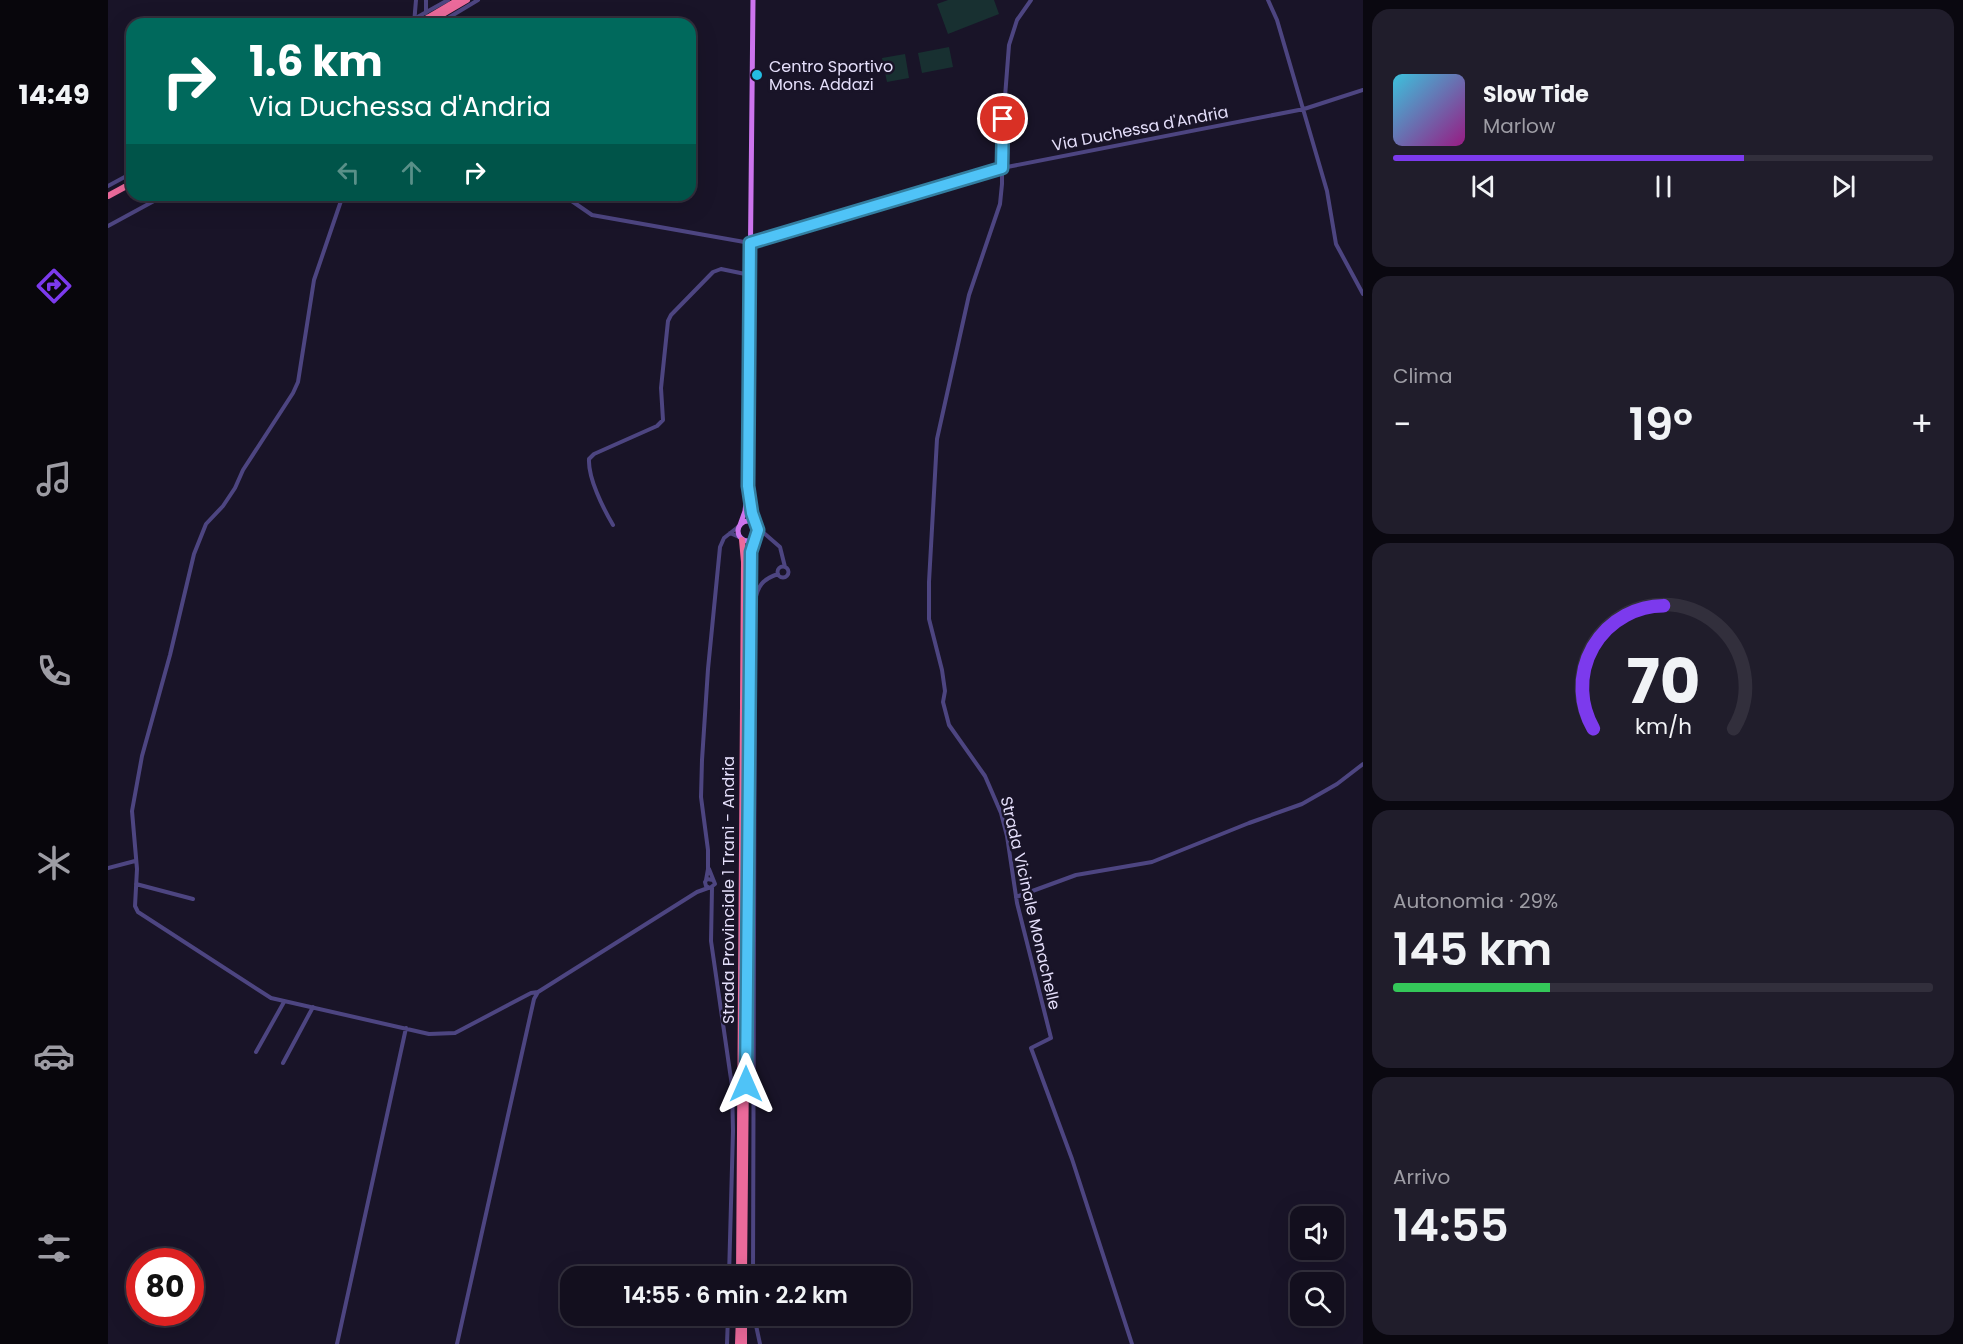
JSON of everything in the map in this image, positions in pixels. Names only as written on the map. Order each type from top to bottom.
[{"type":"highway","points":[[426,18],[458,0]]},
{"type":"highway","points":[[436,18],[467,0]]},
{"type":"highway","points":[[108,194],[126,184]]},
{"type":"highway","name":"Strada Provinciale 1 Trani - Andria","points":[[739,1266],[744,562],[740,538]]},
{"type":"highway","name":"Strada Provinciale 1 Trani - Andria","points":[[744,1266],[751,561],[754,539]]},
{"type":"highway","points":[[738,1326],[738,1344]]},
{"type":"highway","points":[[744,1326],[744,1344]]},
{"type":"main road","name":"Strada Provinciale 1 Trani - Andria","points":[[740,538],[739,526],[745,511],[748,486],[753,0]]},
{"type":"main road","name":"Strada Provinciale 1 Trani - Andria","points":[[748,486],[758,534],[754,539]]},
{"type":"main road","points":[[739,526],[746,521],[756,525]]},
{"type":"main road","points":[[740,538],[748,542],[754,539]]},
{"type":"street","points":[[416,0],[416,18],[448,0]]},
{"type":"street","points":[[426,0],[426,12]]},
{"type":"street","points":[[448,18],[478,0]]},
{"type":"street","name":"Strada Vicinale Monachelle","points":[[1031,0],[1017,20],[1009,45],[1002,136],[1000,204],[969,295],[937,439],[929,619],[942,670],[945,692],[943,702],[948,725],[993,790],[1007,836],[1016,897],[1051,1038],[1031,1048],[1072,1159],[1132,1344]]},
{"type":"street","points":[[1268,0],[1277,20],[1327,191],[1336,244],[1363,294]]},
{"type":"street","name":"Via Duchessa d'Andria","points":[[750,243],[1002,168],[1304,109],[1363,90]]},
{"type":"street","points":[[108,186],[126,176]]},
{"type":"street","points":[[108,226],[154,201]]},
{"type":"street","points":[[341,201],[314,280],[298,382],[243,470],[235,488],[223,506],[206,524],[194,554],[140,767],[132,811],[135,906],[138,912],[271,998],[429,1034],[455,1033],[531,993],[538,992],[697,892],[710,888],[715,884],[708,869]]},
{"type":"street","points":[[572,201],[592,215],[750,243]]},
{"type":"street","points":[[613,525],[603,508],[589,466],[589,459],[594,454],[657,426],[663,420],[661,388],[666,327],[671,315],[713,272],[721,269],[750,274]]},
{"type":"street","points":[[756,525],[780,547],[788,571],[787,576],[782,578],[778,574]]},
{"type":"street","points":[[705,882],[708,869],[701,797],[702,760],[718,556],[721,542],[739,526]]},
{"type":"street","points":[[730,533],[740,538]]},
{"type":"street","points":[[778,574],[778,569],[785,567]]},
{"type":"street","points":[[753,1266],[755,602],[758,587],[762,582],[767,577],[778,574]]},
{"type":"street","points":[[1016,897],[1076,875],[1152,862],[1302,804],[1337,784],[1363,764]]},
{"type":"street","points":[[108,868],[135,861]]},
{"type":"street","points":[[697,892],[710,878],[713,880]]},
{"type":"street","points":[[705,882],[710,888],[711,941],[732,1086],[729,1266]]},
{"type":"street","points":[[136,884],[193,899]]},
{"type":"street","points":[[458,1344],[534,999],[538,992]]},
{"type":"street","points":[[256,1052],[284,1002]]},
{"type":"street","points":[[283,1063],[313,1007]]},
{"type":"street","points":[[337,1344],[406,1028]]},
{"type":"street","points":[[727,1344],[728,1326]]},
{"type":"street","points":[[756,1326],[760,1344]]},
{"type":"green space","points":[[948,0],[994,0],[999,14],[948,34],[937,4]]},
{"type":"green space","points":[[949,47],[953,67],[922,73],[918,53]]},
{"type":"green space","points":[[905,54],[909,78],[887,82],[882,58]]},
{"type":"place","name":"Centro Sportivo Mons. Addazi","points":[[757,75]]},
{"type":"route","points":[[746,1084],[751,552],[754,539],[758,534],[748,486],[750,243],[1002,168],[1003,119]]}]
